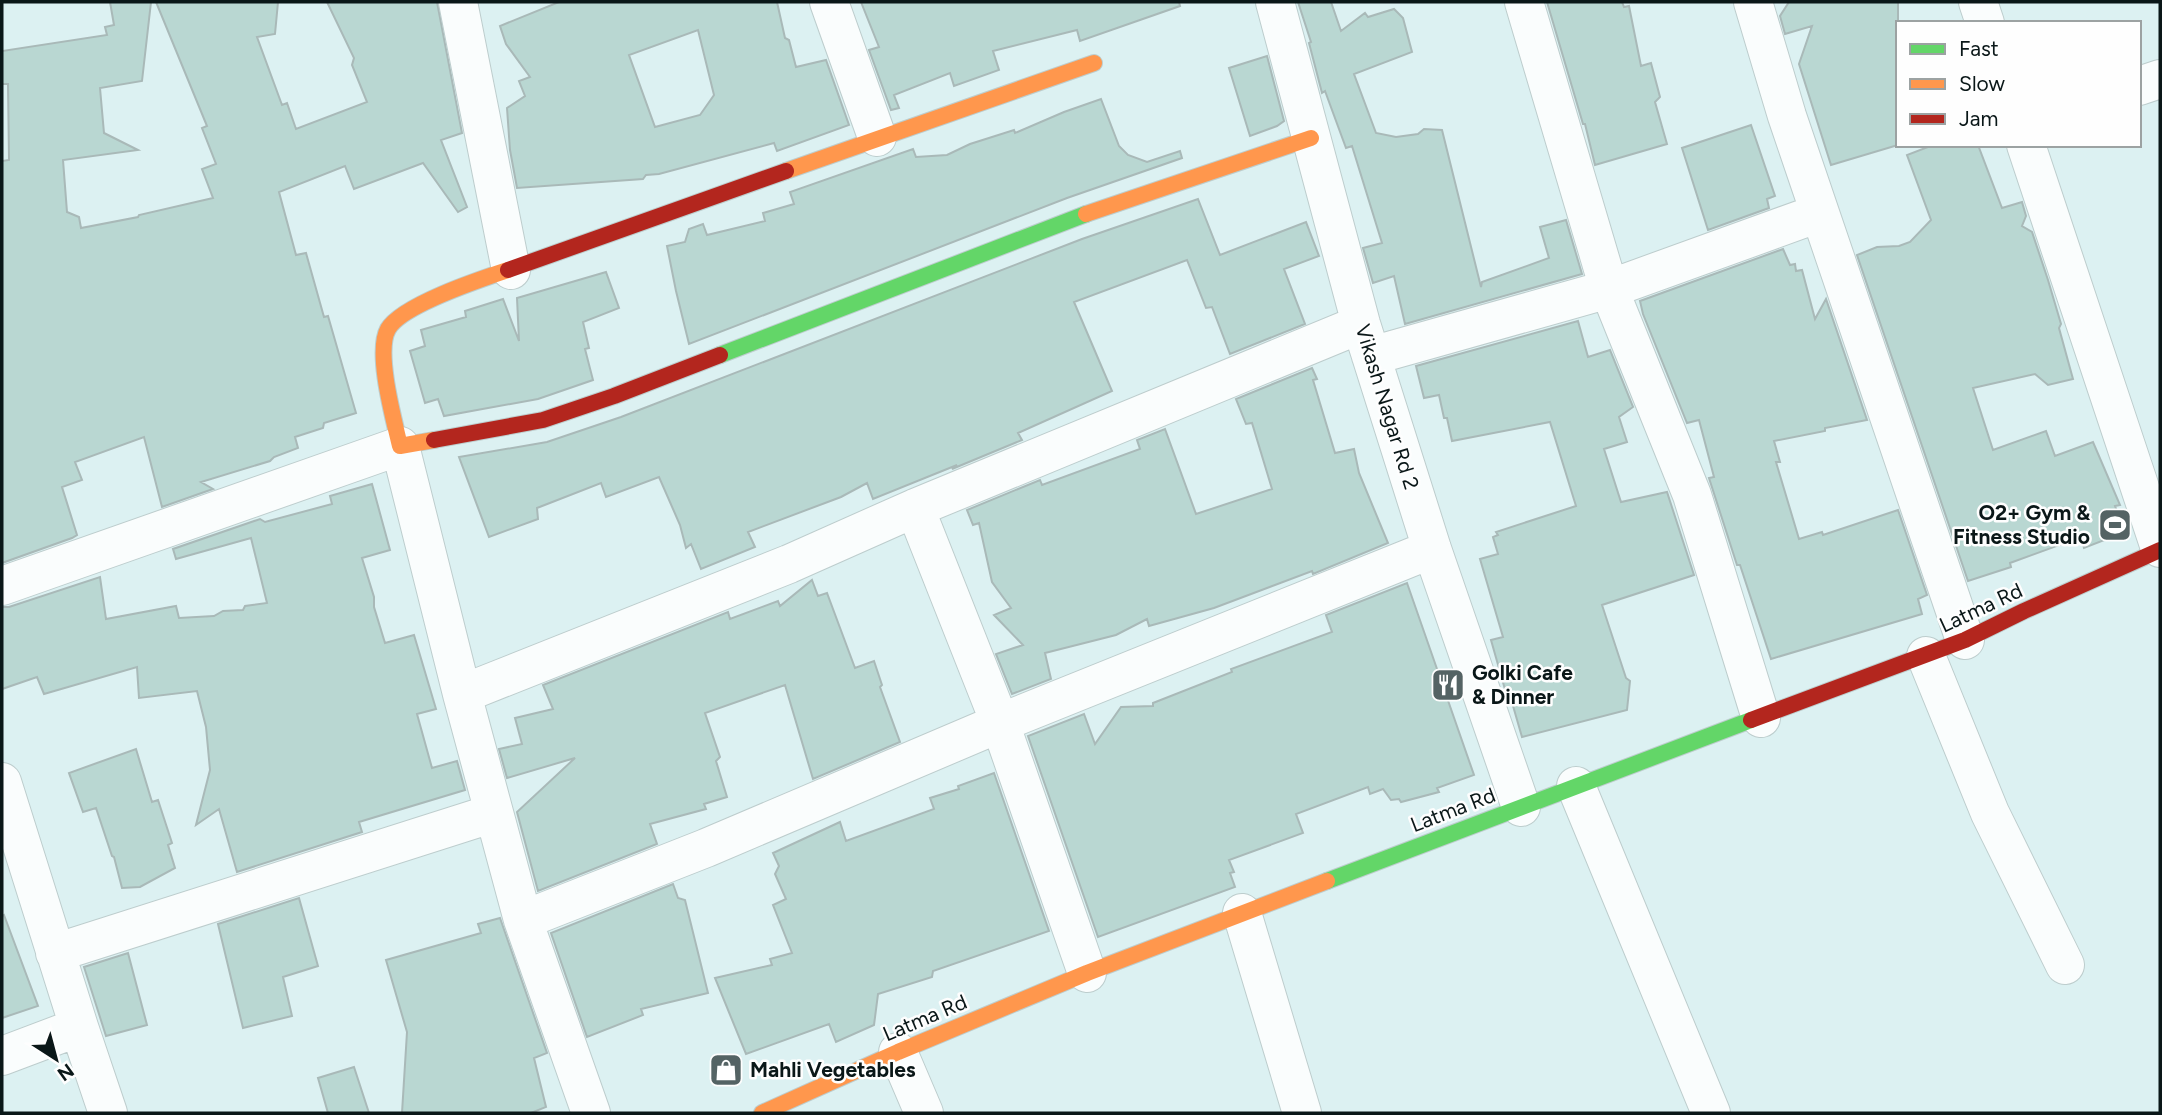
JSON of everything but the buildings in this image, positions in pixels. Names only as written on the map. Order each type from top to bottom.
[{"type":"street","points":[[458,2],[511,270]]},
{"type":"street","points":[[829,2],[877,137]]},
{"type":"street","name":"Vikash Nagar Rd 2","points":[[1275,2],[1366,340],[1432,549],[1521,807]]},
{"type":"street","points":[[1524,2],[1609,289],[1692,495],[1761,718]]},
{"type":"street","points":[[1753,2],[1819,213],[1965,640]]},
{"type":"street","points":[[1978,2],[1984,21]]},
{"type":"street","points":[[591,1113],[523,920],[462,694],[400,446],[383,348],[387,329],[397,318],[414,308],[511,270],[877,137],[1094,63]]},
{"type":"street","points":[[2141,85],[2160,79]]},
{"type":"street","points":[[2,586],[400,446],[543,420],[602,400],[1075,218],[1311,138]]},
{"type":"street","points":[[2027,147],[2160,549]]},
{"type":"street","points":[[462,694],[789,564],[915,508],[1366,340],[1609,289],[1819,213]]},
{"type":"street","points":[[915,508],[1000,723],[1087,973]]},
{"type":"street","points":[[523,920],[706,848],[1000,723],[1432,549]]},
{"type":"street","name":"Latma Rd","points":[[762,1113],[898,1052],[1087,973],[1926,656],[2160,549]]},
{"type":"street","points":[[1926,656],[1990,813],[2065,965]]},
{"type":"street","points":[[2,782],[10,837],[55,953],[108,1113]]},
{"type":"street","points":[[1576,786],[1711,1113]]},
{"type":"street","points":[[55,953],[494,813]]},
{"type":"street","points":[[1242,913],[1302,1113]]},
{"type":"street","points":[[2,1056],[79,1027]]},
{"type":"street","points":[[898,1052],[924,1113]]},
{"type":"traffic: fast","points":[[720,355],[1086,214]]},
{"type":"traffic: fast","points":[[1327,881],[1751,720]]},
{"type":"traffic: slow","points":[[786,171],[1094,63]]},
{"type":"traffic: slow","points":[[1086,214],[1311,138]]},
{"type":"traffic: slow","points":[[434,440],[400,446],[385,369],[384,353],[388,329],[396,320],[425,302],[508,270]]},
{"type":"traffic: slow","points":[[762,1113],[898,1052],[1087,973],[1327,881]]},
{"type":"traffic: jam","points":[[508,270],[786,171]]},
{"type":"traffic: jam","points":[[434,440],[543,420],[720,355]]},
{"type":"traffic: jam","points":[[1751,720],[1965,640],[2160,550]]},
{"type":"place","name":"O2+ Gym & Fitness Studio","points":[[2115,525]]},
{"type":"place","name":"Golki Cafe & Dinner","points":[[1448,685]]},
{"type":"place","name":"Mahli Vegetables","points":[[726,1070]]}]
